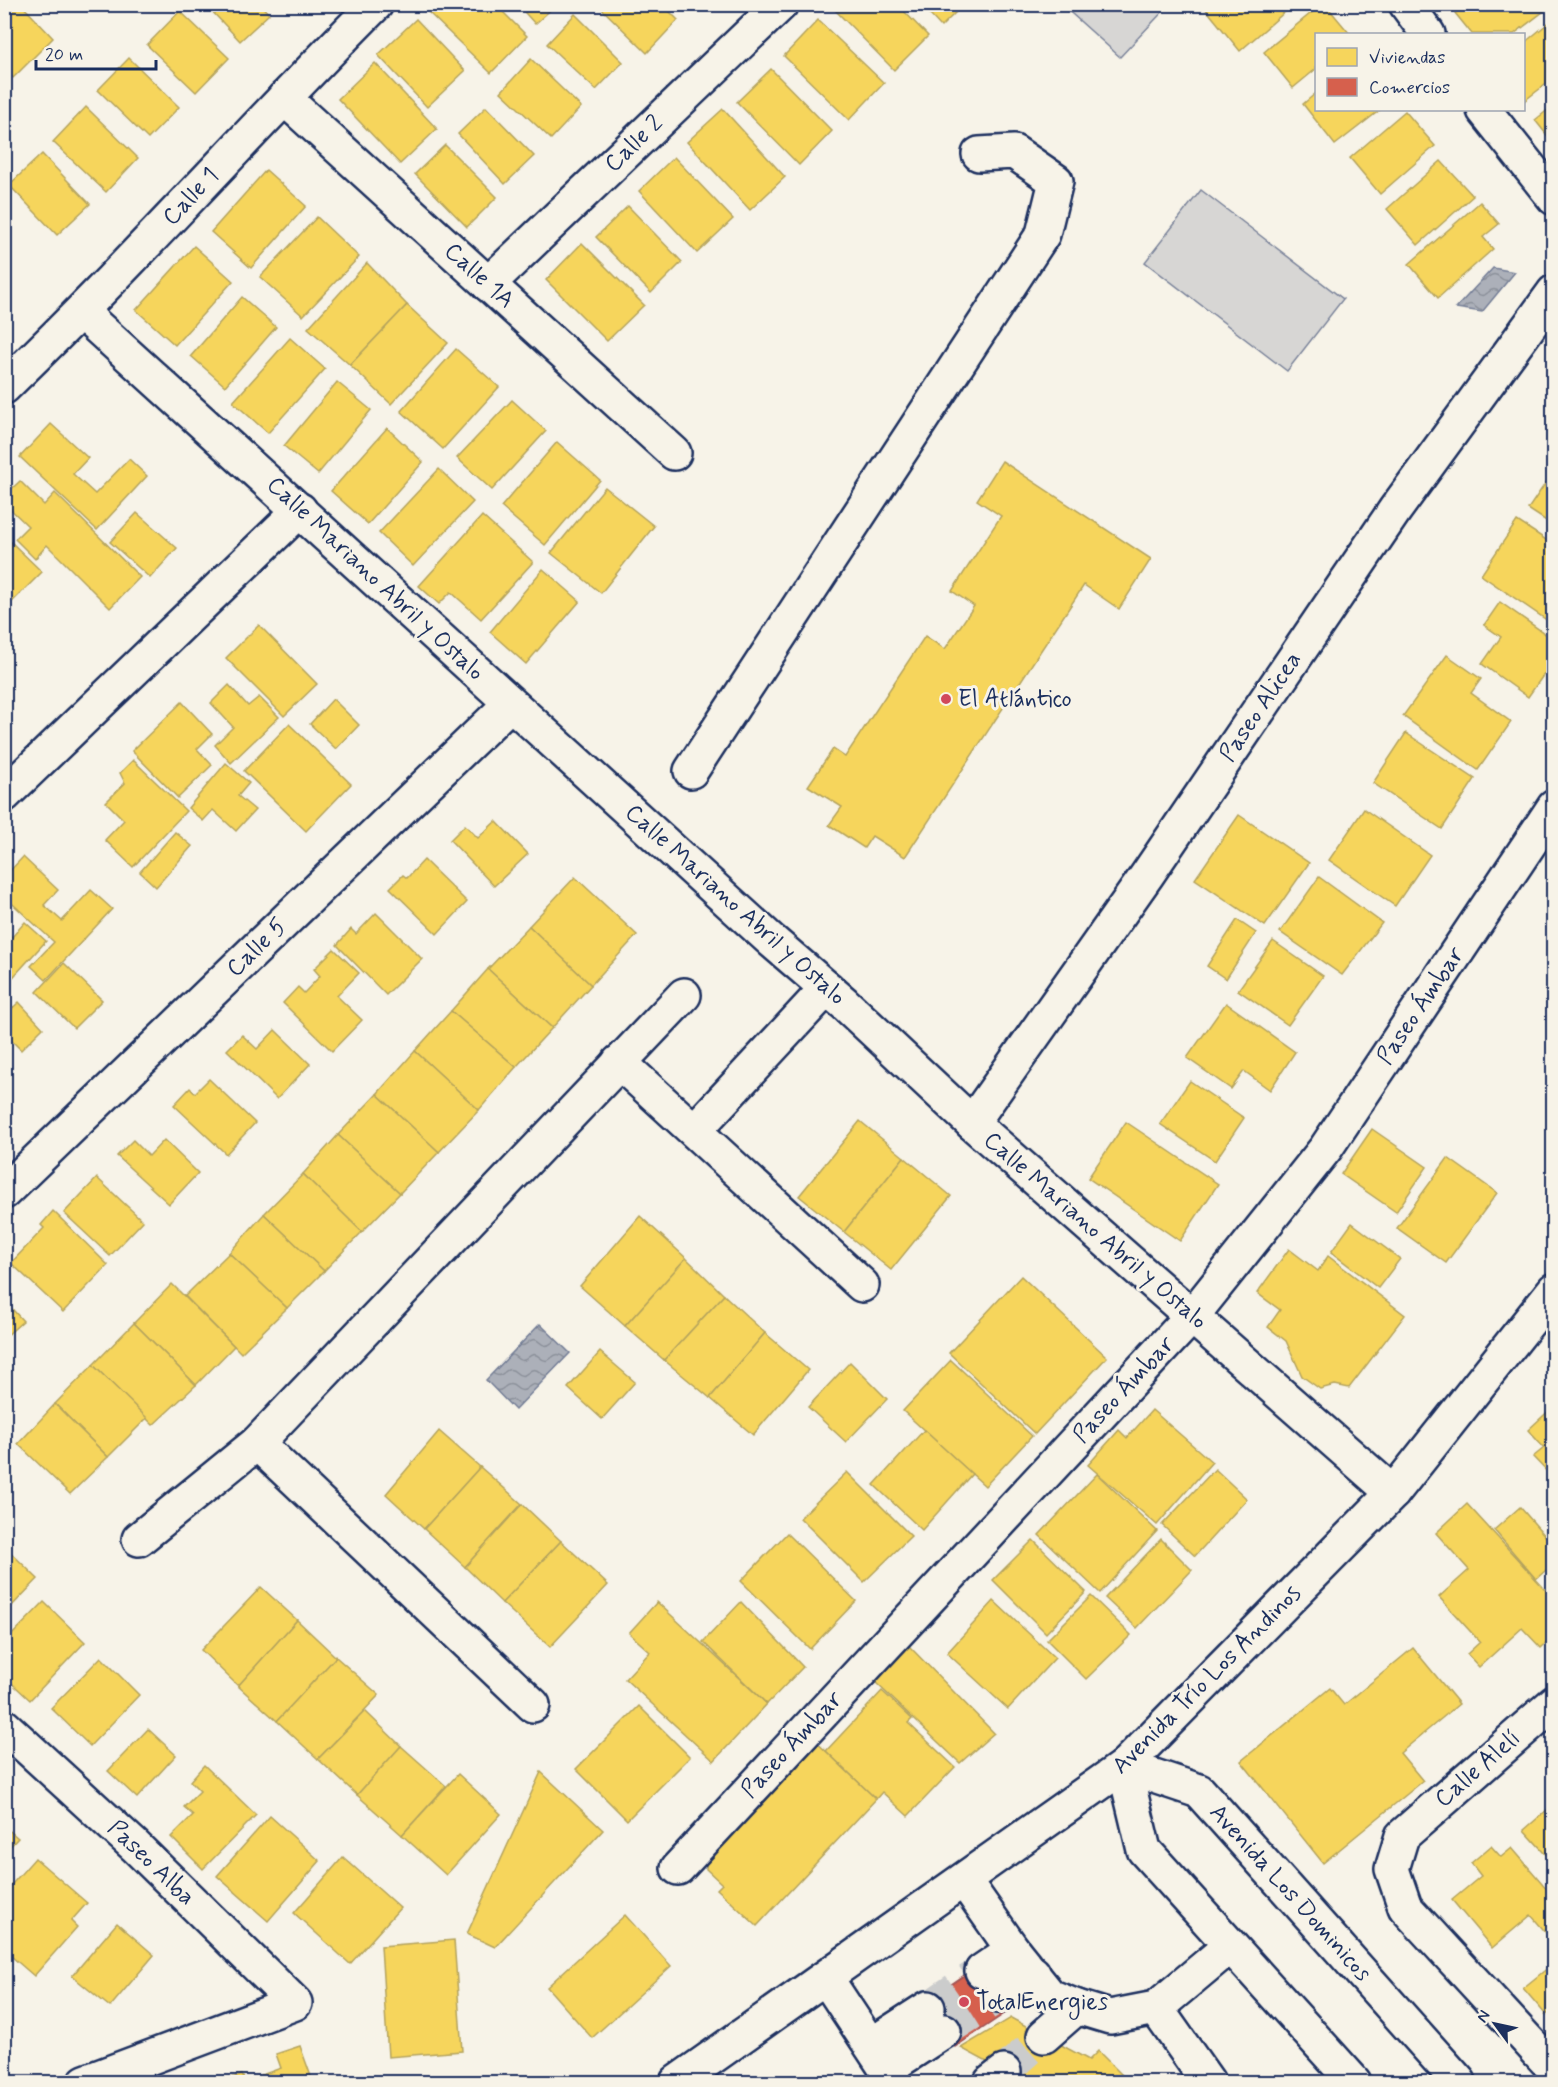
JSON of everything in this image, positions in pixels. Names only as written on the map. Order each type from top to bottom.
[{"type":"street","name":"Calle 1","points":[[4,387],[82,313],[284,98],[376,4]]},
{"type":"street","name":"Calle 2","points":[[488,284],[781,4]]},
{"type":"street","points":[[1406,4],[1427,33]]},
{"type":"street","name":"Calle 1A","points":[[284,98],[674,453]]},
{"type":"street","points":[[1491,118],[1554,198]]},
{"type":"street","points":[[691,771],[1043,234],[1056,182],[1014,152],[979,154]]},
{"type":"street","name":"Paseo Alicea","points":[[972,1123],[1147,875],[1395,510],[1554,292]]},
{"type":"street","name":"Calle Mariano Abril y Ostalo","points":[[82,313],[510,704],[827,988],[972,1123],[1393,1493]]},
{"type":"street","points":[[4,795],[300,510]]},
{"type":"street","name":"Calle 5","points":[[4,1192],[510,704]]},
{"type":"street","name":"Paseo Ámbar","points":[[678,1868],[1192,1316],[1326,1148],[1554,807]]},
{"type":"street","points":[[695,1130],[827,988]]},
{"type":"street","points":[[139,1539],[257,1443],[684,994]]},
{"type":"street","points":[[619,1062],[862,1285]]},
{"type":"street","name":"Avenida Trío Los Andinos","points":[[678,2082],[1124,1766],[1393,1493],[1554,1290]]},
{"type":"street","points":[[257,1443],[533,1705]]},
{"type":"street","name":"Calle Alelí","points":[[1554,1703],[1402,1836],[1392,1869],[1405,1907],[1554,2070]]},
{"type":"street","name":"Paseo Alba","points":[[4,1726],[135,1846],[295,2003],[85,2082]]},
{"type":"street","points":[[1124,1766],[1144,1850],[1354,2082]]},
{"type":"street","name":"Avenida Los Dominicos","points":[[1124,1766],[1199,1791],[1459,2082]]},
{"type":"street","points":[[964,1880],[1050,1996],[1110,2017],[1156,2008],[1230,1946]]},
{"type":"street","points":[[991,1983],[1023,1962]]},
{"type":"street","points":[[826,1978],[888,2072],[936,2019]]},
{"type":"street","points":[[1044,2036],[1077,2007]]},
{"type":"street","points":[[1156,2008],[1208,2082]]},
{"type":"shaded area","points":[[1062,5],[1169,5],[1120,57]]},
{"type":"shaded area","points":[[1201,190],[1343,299],[1287,371],[1145,262]]},
{"type":"water","points":[[1493,268],[1515,272],[1482,312],[1456,308]]},
{"type":"water","points":[[540,1324],[570,1353],[515,1410],[486,1380]]},
{"type":"building: Viviendas","points":[[4,4],[21,4],[53,38],[13,78],[4,69]]},
{"type":"building: Viviendas","points":[[205,4],[260,4],[269,14],[240,41]]},
{"type":"building: Viviendas","points":[[431,4],[495,4],[527,36],[491,73],[426,10]]},
{"type":"building: Viviendas","points":[[517,4],[557,4],[535,24]]},
{"type":"building: Viviendas","points":[[597,4],[662,4],[678,20],[647,53]]},
{"type":"building: Viviendas","points":[[840,4],[897,4],[928,36],[894,70],[835,10]]},
{"type":"building: Viviendas","points":[[920,4],[964,4],[941,27]]},
{"type":"building: Viviendas","points":[[1209,4],[1294,4],[1240,51],[1205,8]]},
{"type":"building: Viviendas","points":[[1322,4],[1325,4],[1349,33],[1315,33],[1315,70],[1293,88],[1264,52]]},
{"type":"building: Viviendas","points":[[1466,4],[1545,4],[1548,8],[1515,33],[1471,33],[1455,13]]},
{"type":"building: Viviendas","points":[[180,11],[229,58],[196,92],[147,45]]},
{"type":"building: Viviendas","points":[[575,14],[623,62],[596,90],[547,44]]},
{"type":"building: Viviendas","points":[[416,19],[465,71],[427,107],[378,55]]},
{"type":"building: Viviendas","points":[[818,20],[884,83],[849,120],[784,56]]},
{"type":"building: Viviendas","points":[[1552,20],[1554,78],[1525,100],[1525,42]]},
{"type":"building: Viviendas","points":[[129,58],[179,107],[148,139],[98,90]]},
{"type":"building: Viviendas","points":[[531,59],[581,107],[551,139],[501,92]]},
{"type":"building: Viviendas","points":[[375,63],[437,129],[400,164],[338,99]]},
{"type":"building: Viviendas","points":[[771,69],[832,131],[799,165],[737,102]]},
{"type":"building: Viviendas","points":[[1315,94],[1315,111],[1379,111],[1335,145],[1303,104]]},
{"type":"building: Viviendas","points":[[1554,105],[1554,144],[1535,120]]},
{"type":"building: Viviendas","points":[[86,107],[138,158],[106,192],[53,142]]},
{"type":"building: Viviendas","points":[[486,107],[534,156],[505,184],[458,134]]},
{"type":"building: Viviendas","points":[[723,109],[785,177],[750,210],[687,142]]},
{"type":"building: Viviendas","points":[[1405,111],[1435,146],[1380,194],[1350,158]]},
{"type":"building: Viviendas","points":[[445,145],[497,197],[467,227],[415,174]]},
{"type":"building: Viviendas","points":[[42,154],[90,204],[57,235],[9,185]]},
{"type":"building: Viviendas","points":[[674,157],[733,219],[697,253],[639,191]]},
{"type":"building: Viviendas","points":[[1441,161],[1473,196],[1418,245],[1387,209]]},
{"type":"building: Viviendas","points":[[266,170],[306,206],[251,268],[211,232]]},
{"type":"building: Viviendas","points":[[1480,202],[1499,224],[1483,237],[1493,249],[1438,298],[1409,264]]},
{"type":"building: Viviendas","points":[[628,206],[682,262],[651,293],[596,237]]},
{"type":"building: Viviendas","points":[[317,217],[359,257],[303,316],[260,277]]},
{"type":"building: Viviendas","points":[[582,243],[644,305],[607,341],[546,280]]},
{"type":"building: Viviendas","points":[[194,246],[233,281],[175,345],[136,310]]},
{"type":"building: Viviendas","points":[[367,263],[407,305],[350,365],[308,328]]},
{"type":"building: Viviendas","points":[[242,297],[276,327],[225,386],[191,356]]},
{"type":"building: Viviendas","points":[[407,305],[448,343],[391,404],[350,365]]},
{"type":"building: Viviendas","points":[[290,338],[325,369],[268,433],[233,402]]},
{"type":"building: Viviendas","points":[[456,349],[499,387],[443,449],[401,411]]},
{"type":"building: Viviendas","points":[[337,382],[371,410],[318,474],[284,446]]},
{"type":"building: Viviendas","points":[[512,400],[546,431],[492,490],[457,458]]},
{"type":"building: Viviendas","points":[[51,424],[88,458],[73,474],[95,494],[129,459],[147,476],[97,530],[20,457]]},
{"type":"building: Viviendas","points":[[387,428],[423,462],[368,524],[331,491]]},
{"type":"building: Viviendas","points":[[557,442],[600,480],[545,545],[501,507]]},
{"type":"building: Viviendas","name":"El Atlántico","points":[[1002,461],[1151,559],[1119,609],[1084,585],[905,857],[872,836],[864,848],[829,825],[842,807],[808,786],[833,749],[845,757],[925,636],[945,649],[974,606],[952,591],[1001,516],[977,500]]},
{"type":"building: Viviendas","points":[[439,469],[473,502],[413,566],[379,533]]},
{"type":"building: Viviendas","points":[[1551,475],[1554,477],[1554,526],[1528,509]]},
{"type":"building: Viviendas","points":[[20,481],[44,505],[55,493],[140,577],[110,608],[47,545],[35,559],[15,539],[28,526],[4,503],[4,496]]},
{"type":"building: Viviendas","points":[[605,487],[654,526],[601,593],[551,553]]},
{"type":"building: Viviendas","points":[[137,513],[177,548],[150,578],[110,542]]},
{"type":"building: Viviendas","points":[[482,516],[533,562],[481,619],[451,592],[439,604],[419,586]]},
{"type":"building: Viviendas","points":[[1517,521],[1554,545],[1554,625],[1481,575]]},
{"type":"building: Viviendas","points":[[10,541],[42,572],[4,610],[4,546]]},
{"type":"building: Viviendas","points":[[543,569],[580,601],[526,664],[490,632]]},
{"type":"building: Viviendas","points":[[1500,602],[1554,640],[1554,660],[1528,697],[1482,664],[1501,637],[1484,625]]},
{"type":"building: Viviendas","points":[[259,625],[317,684],[284,716],[226,658]]},
{"type":"building: Viviendas","points":[[1447,655],[1481,679],[1471,693],[1511,722],[1478,770],[1403,716]]},
{"type":"building: Viviendas","points":[[229,685],[248,706],[259,697],[279,717],[231,763],[215,745],[233,727],[211,703]]},
{"type":"building: Viviendas","points":[[333,699],[359,725],[336,749],[310,724]]},
{"type":"building: Viviendas","points":[[182,702],[212,734],[197,749],[212,765],[178,798],[132,751]]},
{"type":"building: Viviendas","points":[[289,724],[351,784],[306,831],[244,771]]},
{"type":"building: Viviendas","points":[[1406,733],[1475,779],[1442,829],[1373,783]]},
{"type":"building: Viviendas","points":[[133,760],[186,811],[133,867],[105,840],[124,820],[106,802],[125,783],[120,773]]},
{"type":"building: Viviendas","points":[[226,763],[249,783],[238,796],[255,810],[236,831],[213,810],[203,821],[188,808]]},
{"type":"building: Viviendas","points":[[1364,809],[1430,855],[1395,906],[1329,860]]},
{"type":"building: Viviendas","points":[[1239,815],[1309,863],[1265,926],[1195,879]]},
{"type":"building: Viviendas","points":[[496,821],[528,854],[494,886],[450,840],[465,825],[478,838]]},
{"type":"building: Viviendas","points":[[175,832],[192,846],[156,887],[140,872]]},
{"type":"building: Viviendas","points":[[23,857],[58,890],[44,905],[62,921],[91,890],[112,909],[46,980],[31,966],[54,942],[4,896],[4,877]]},
{"type":"building: Viviendas","points":[[424,860],[467,902],[437,934],[390,888],[403,875],[407,878]]},
{"type":"building: Viviendas","points":[[575,877],[637,935],[591,985],[529,926]]},
{"type":"building: Viviendas","points":[[1319,877],[1382,923],[1342,975],[1280,932]]},
{"type":"building: Viviendas","points":[[376,913],[422,959],[386,995],[337,945],[351,929],[356,934]]},
{"type":"building: Viviendas","points":[[1237,920],[1256,933],[1226,979],[1207,966]]},
{"type":"building: Viviendas","points":[[25,922],[46,941],[4,987],[4,930],[12,937]]},
{"type":"building: Viviendas","points":[[529,926],[591,985],[552,1028],[488,969]]},
{"type":"building: Viviendas","points":[[1273,941],[1323,976],[1288,1025],[1238,990]]},
{"type":"building: Viviendas","points":[[334,949],[359,973],[337,996],[362,1020],[332,1051],[283,1003],[298,987],[304,993],[320,976],[314,969]]},
{"type":"building: Viviendas","points":[[64,963],[102,1000],[74,1028],[37,992]]},
{"type":"building: Viviendas","points":[[488,969],[552,1028],[516,1067],[451,1011]]},
{"type":"building: Viviendas","points":[[19,1002],[43,1028],[21,1050],[4,1033],[4,1016]]},
{"type":"building: Viviendas","points":[[1226,1003],[1295,1052],[1270,1090],[1244,1071],[1231,1089],[1187,1058]]},
{"type":"building: Viviendas","points":[[451,1011],[516,1067],[479,1110],[415,1051]]},
{"type":"building: Viviendas","points":[[275,1030],[310,1064],[277,1099],[227,1050],[242,1035],[257,1049]]},
{"type":"building: Viviendas","points":[[415,1051],[479,1110],[439,1152],[377,1094]]},
{"type":"building: Viviendas","points":[[209,1079],[255,1123],[226,1154],[174,1105],[190,1088],[195,1093]]},
{"type":"building: Viviendas","points":[[1190,1081],[1244,1118],[1215,1161],[1160,1124]]},
{"type":"building: Viviendas","points":[[377,1094],[439,1152],[400,1193],[338,1135]]},
{"type":"building: Viviendas","points":[[860,1121],[904,1157],[844,1232],[799,1196]]},
{"type":"building: Viviendas","points":[[1126,1122],[1218,1184],[1180,1241],[1088,1178]]},
{"type":"building: Viviendas","points":[[1372,1129],[1427,1167],[1396,1212],[1341,1174]]},
{"type":"building: Viviendas","points":[[338,1135],[400,1193],[362,1232],[303,1174]]},
{"type":"building: Viviendas","points":[[133,1140],[149,1156],[164,1140],[198,1173],[169,1204],[117,1156]]},
{"type":"building: Viviendas","points":[[904,1157],[951,1196],[891,1270],[844,1232]]},
{"type":"building: Viviendas","points":[[1448,1158],[1497,1193],[1446,1263],[1397,1228]]},
{"type":"building: Viviendas","points":[[303,1174],[362,1232],[324,1271],[264,1214]]},
{"type":"building: Viviendas","points":[[97,1178],[143,1221],[110,1256],[64,1213]]},
{"type":"building: Viviendas","points":[[53,1211],[108,1265],[63,1312],[11,1263],[44,1228],[41,1225]]},
{"type":"building: Viviendas","points":[[264,1214],[324,1271],[287,1308],[229,1253]]},
{"type":"building: Viviendas","points":[[640,1216],[686,1258],[625,1326],[580,1286]]},
{"type":"building: Viviendas","points":[[1352,1223],[1400,1259],[1378,1288],[1331,1252]]},
{"type":"building: Viviendas","points":[[1289,1249],[1318,1271],[1328,1256],[1405,1315],[1349,1388],[1335,1385],[1320,1389],[1302,1376],[1286,1341],[1268,1327],[1280,1310],[1257,1293]]},
{"type":"building: Viviendas","points":[[229,1253],[287,1308],[241,1353],[185,1296]]},
{"type":"building: Viviendas","points":[[686,1258],[724,1295],[664,1360],[625,1326]]},
{"type":"building: Viviendas","points":[[1021,1276],[1107,1357],[1035,1434],[949,1353]]},
{"type":"building: Viviendas","points":[[172,1284],[234,1346],[196,1385],[134,1323]]},
{"type":"building: Viviendas","points":[[724,1295],[765,1333],[710,1398],[664,1360]]},
{"type":"building: Viviendas","points":[[4,1300],[23,1321],[4,1338]]},
{"type":"building: Viviendas","points":[[134,1323],[196,1385],[153,1425],[93,1365]]},
{"type":"building: Viviendas","points":[[765,1333],[808,1370],[753,1435],[710,1398]]},
{"type":"building: Viviendas","points":[[600,1352],[635,1382],[602,1419],[568,1388]]},
{"type":"building: Viviendas","points":[[951,1360],[1032,1436],[985,1486],[903,1411]]},
{"type":"building: Viviendas","points":[[850,1362],[887,1399],[846,1442],[808,1407]]},
{"type":"building: Viviendas","points":[[93,1365],[147,1418],[108,1457],[55,1404]]},
{"type":"building: Viviendas","points":[[55,1404],[108,1457],[70,1494],[18,1444]]},
{"type":"building: Viviendas","points":[[1554,1406],[1554,1479],[1533,1457],[1544,1448],[1528,1430]]},
{"type":"building: Viviendas","points":[[1152,1410],[1212,1462],[1157,1525],[1088,1465],[1119,1430],[1127,1438]]},
{"type":"building: Viviendas","points":[[924,1430],[972,1474],[922,1530],[874,1485]]},
{"type":"building: Viviendas","points":[[439,1431],[480,1467],[424,1529],[386,1494]]},
{"type":"building: Viviendas","points":[[480,1467],[522,1504],[465,1567],[424,1529]]},
{"type":"building: Viviendas","points":[[1215,1469],[1247,1499],[1195,1556],[1162,1525]]},
{"type":"building: Viviendas","points":[[847,1472],[911,1536],[864,1582],[800,1518]]},
{"type":"building: Viviendas","points":[[1097,1474],[1157,1531],[1100,1593],[1039,1535]]},
{"type":"building: Viviendas","points":[[522,1504],[561,1541],[502,1603],[465,1567]]},
{"type":"building: Viviendas","points":[[1467,1504],[1554,1599],[1554,1636],[1541,1648],[1522,1628],[1479,1667],[1467,1654],[1480,1642],[1439,1597],[1469,1570],[1436,1533]]},
{"type":"building: Viviendas","points":[[1520,1507],[1554,1546],[1554,1563],[1536,1579],[1494,1530]]},
{"type":"building: Viviendas","points":[[787,1533],[856,1601],[810,1649],[741,1581]]},
{"type":"building: Viviendas","points":[[1161,1539],[1192,1570],[1137,1628],[1105,1598]]},
{"type":"building: Viviendas","points":[[1033,1540],[1086,1592],[1046,1633],[993,1580]]},
{"type":"building: Viviendas","points":[[561,1541],[608,1585],[550,1647],[502,1603]]},
{"type":"building: Viviendas","points":[[4,1546],[38,1579],[7,1611],[4,1609]]},
{"type":"building: Viviendas","points":[[261,1587],[297,1620],[238,1686],[201,1650]]},
{"type":"building: Viviendas","points":[[1091,1596],[1131,1635],[1086,1679],[1047,1640]]},
{"type":"building: Viviendas","points":[[994,1601],[1055,1658],[1008,1709],[947,1653]]},
{"type":"building: Viviendas","points":[[44,1602],[85,1642],[30,1700],[4,1676],[4,1643]]},
{"type":"building: Viviendas","points":[[657,1602],[767,1704],[714,1761],[625,1679],[650,1652],[629,1633]]},
{"type":"building: Viviendas","points":[[741,1602],[803,1667],[767,1704],[703,1642]]},
{"type":"building: Viviendas","points":[[297,1620],[336,1657],[277,1721],[238,1686]]},
{"type":"building: Viviendas","points":[[908,1645],[994,1733],[960,1763],[874,1681]]},
{"type":"building: Viviendas","points":[[1413,1648],[1459,1704],[1400,1753],[1423,1781],[1323,1863],[1241,1761],[1330,1688],[1344,1705]]},
{"type":"building: Viviendas","points":[[101,1657],[139,1695],[90,1746],[51,1708]]},
{"type":"building: Viviendas","points":[[336,1657],[379,1695],[318,1759],[277,1721]]},
{"type":"building: Viviendas","points":[[882,1691],[912,1719],[908,1723],[955,1767],[908,1816],[882,1792],[876,1799],[826,1751]]},
{"type":"building: Viviendas","points":[[639,1706],[690,1757],[627,1820],[576,1769]]},
{"type":"building: Viviendas","points":[[365,1711],[401,1746],[357,1795],[318,1759]]},
{"type":"building: Viviendas","points":[[148,1729],[176,1755],[137,1798],[108,1771]]},
{"type":"building: Viviendas","points":[[808,1734],[876,1799],[757,1926],[717,1889],[722,1884],[706,1869],[708,1841]]},
{"type":"building: Viviendas","points":[[401,1746],[446,1786],[402,1835],[357,1795]]},
{"type":"building: Viviendas","points":[[204,1765],[256,1815],[203,1869],[171,1837],[193,1815],[184,1807],[200,1791],[190,1781]]},
{"type":"building: Viviendas","points":[[541,1772],[603,1830],[495,1947],[467,1934]]},
{"type":"building: Viviendas","points":[[458,1774],[501,1814],[446,1875],[402,1835]]},
{"type":"building: Viviendas","points":[[1554,1804],[1554,1863],[1524,1830]]},
{"type":"building: Viviendas","points":[[270,1816],[320,1861],[268,1921],[217,1876]]},
{"type":"building: Viviendas","points":[[4,1826],[18,1838],[4,1853]]},
{"type":"building: Viviendas","points":[[1491,1846],[1501,1857],[1512,1848],[1554,1897],[1554,1942],[1531,1915],[1492,1948],[1452,1900],[1481,1876],[1471,1863]]},
{"type":"building: Viviendas","points":[[343,1857],[400,1908],[350,1964],[294,1913]]},
{"type":"building: Viviendas","points":[[35,1858],[87,1903],[71,1921],[77,1927],[34,1976],[4,1950],[4,1893]]},
{"type":"building: Viviendas","points":[[625,1915],[671,1966],[592,2038],[547,1987]]},
{"type":"building: Viviendas","points":[[117,1923],[154,1955],[110,2007],[72,1976]]},
{"type":"building: Viviendas","points":[[454,1940],[462,2051],[388,2057],[381,1946]]},
{"type":"building: Viviendas","points":[[1554,1963],[1554,2009],[1546,2015],[1523,1988]]},
{"type":"building: Viviendas","points":[[1011,2018],[1089,2060],[1098,2051],[1129,2082],[1024,2082],[961,2048]]},
{"type":"building: Viviendas","points":[[300,2046],[313,2082],[218,2082],[242,2075],[245,2081],[281,2068],[276,2054]]},
{"type":"building: Comercios","points":[[979,1965],[1010,2010],[955,2047],[924,2003]]},
{"type":"tunnel","points":[[928,2008],[982,1971]]},
{"type":"tunnel","points":[[944,2031],[999,1996]]},
{"type":"tunnel","points":[[1004,2072],[1044,2036]]},
{"type":"place","name":"El Atlántico","points":[[946,699]]},
{"type":"place","name":"TotalEnergies","points":[[964,2002]]}]
